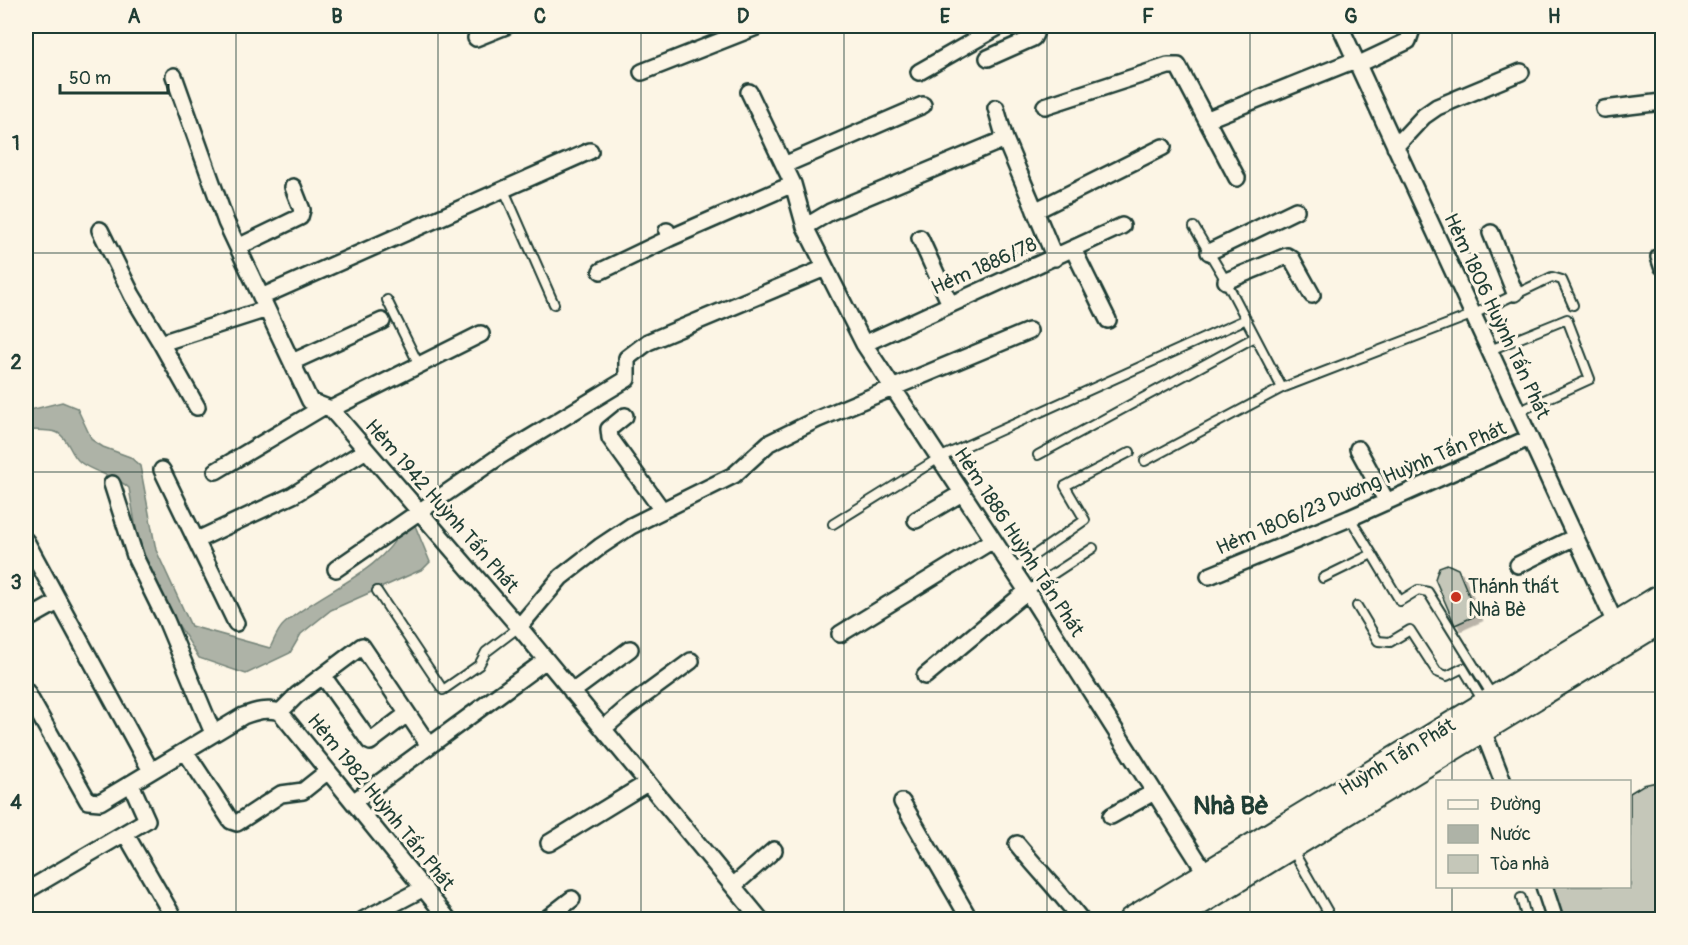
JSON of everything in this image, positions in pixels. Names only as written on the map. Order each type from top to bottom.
[{"type":"main road","name":"Huỳnh Tấn Phát","points":[[1171,920],[1290,847],[1483,711],[1662,596]]},
{"type":"main road","name":"Huỳnh Tấn Phát","points":[[1131,920],[1483,711],[1662,620]]},
{"type":"street","points":[[476,38],[506,26]]},
{"type":"street","points":[[642,72],[759,26]]},
{"type":"street","points":[[919,72],[1000,26]]},
{"type":"street","points":[[988,58],[1033,38],[1035,34],[1032,26]]},
{"type":"street","name":"Hẻm 1806 Huỳnh Tấn Phát","points":[[1340,26],[1616,625]]},
{"type":"street","points":[[1208,119],[1223,111],[1356,63],[1408,41],[1413,26]]},
{"type":"street","points":[[1045,106],[1174,65],[1180,69],[1237,177]]},
{"type":"street","points":[[1395,147],[1424,116],[1437,107],[1521,72]]},
{"type":"street","name":"Hẻm 1942 Huỳnh Tấn Phát","points":[[174,76],[225,222],[310,401],[327,408],[366,450],[519,627],[760,920]]},
{"type":"street","name":"Hẻm 1886 Huỳnh Tấn Phát","points":[[749,92],[793,184],[805,227],[864,344],[1027,591],[1207,874]]},
{"type":"street","points":[[1604,109],[1662,102]]},
{"type":"street","points":[[784,165],[923,105]]},
{"type":"street","points":[[996,108],[1005,139],[1055,258]]},
{"type":"street","points":[[805,227],[830,212],[1005,139]]},
{"type":"street","points":[[1035,211],[1163,147]]},
{"type":"street","points":[[161,343],[264,303],[590,151]]},
{"type":"street","points":[[601,271],[668,235],[793,184]]},
{"type":"street","points":[[238,247],[300,217],[302,210],[293,187]]},
{"type":"street","points":[[1209,252],[1296,210]]},
{"type":"street","name":"Hẻm 1886/78","points":[[864,344],[1055,258],[1122,225]]},
{"type":"street","points":[[100,230],[132,295],[197,407]]},
{"type":"street","points":[[1491,233],[1515,293]]},
{"type":"street","points":[[920,238],[950,304]]},
{"type":"street","points":[[1073,249],[1108,320]]},
{"type":"street","points":[[1226,281],[1287,256],[1292,259],[1311,295]]},
{"type":"street","points":[[336,569],[500,456],[627,379],[628,356],[648,342],[825,268]]},
{"type":"street","points":[[292,362],[382,321]]},
{"type":"street","points":[[519,627],[561,577],[624,531],[734,475],[769,443],[818,419],[1029,331]]},
{"type":"street","points":[[216,471],[327,408],[481,334]]},
{"type":"street","points":[[625,416],[609,429],[610,438],[662,510]]},
{"type":"street","name":"Hẻm 1806/23 Dương Huỳnh Tấn Phát","points":[[1209,576],[1350,518],[1530,438]]},
{"type":"street","points":[[1358,449],[1386,502]]},
{"type":"street","points":[[197,540],[293,495],[366,450]]},
{"type":"street","points":[[162,470],[236,623]]},
{"type":"street","points":[[112,484],[136,559],[166,621],[213,733]]},
{"type":"street","points":[[916,520],[962,493]]},
{"type":"street","points":[[1518,565],[1575,537]]},
{"type":"street","points":[[840,634],[993,540]]},
{"type":"street","points":[[26,541],[151,771]]},
{"type":"street","points":[[925,676],[1027,591]]},
{"type":"street","points":[[26,620],[58,602]]},
{"type":"street","points":[[26,691],[88,801],[100,802],[213,733],[257,711],[280,712],[323,675],[362,646],[428,744]]},
{"type":"street","points":[[572,692],[630,649]]},
{"type":"street","points":[[352,802],[428,744],[546,660]]},
{"type":"street","points":[[603,729],[627,708],[691,661]]},
{"type":"street","points":[[323,675],[370,742],[407,714]]},
{"type":"street","points":[[1483,711],[1502,780]]},
{"type":"street","name":"Hẻm 1982 Huỳnh Tấn Phát","points":[[280,712],[449,920]]},
{"type":"street","points":[[185,751],[231,821],[237,823],[281,794],[303,791],[328,771]]},
{"type":"street","points":[[549,843],[647,783]]},
{"type":"street","points":[[26,891],[147,820],[131,784]]},
{"type":"street","points":[[1111,816],[1154,792]]},
{"type":"street","points":[[902,802],[970,920]]},
{"type":"street","points":[[125,834],[175,920]]},
{"type":"street","points":[[1017,844],[1048,881],[1060,891],[1081,920]]},
{"type":"street","points":[[733,886],[774,850]]},
{"type":"street","points":[[363,920],[424,888]]},
{"type":"street","points":[[1545,888],[1555,920]]},
{"type":"street","points":[[545,920],[572,899]]},
{"type":"lane","points":[[504,190],[554,304]]},
{"type":"lane","points":[[1194,227],[1226,281],[1244,320],[1282,388]]},
{"type":"lane","points":[[1145,461],[1282,388],[1474,314],[1515,293],[1557,276],[1562,279],[1573,305]]},
{"type":"lane","points":[[387,300],[418,365]]},
{"type":"lane","points":[[1490,350],[1567,319],[1590,379],[1518,412]]},
{"type":"lane","points":[[833,524],[939,458],[1244,320]]},
{"type":"lane","points":[[1038,455],[1255,337]]},
{"type":"lane","points":[[1013,570],[1086,520],[1065,486],[1130,452]]},
{"type":"lane","points":[[1350,518],[1400,601],[1418,590],[1428,591],[1483,711]]},
{"type":"lane","points":[[1027,591],[1093,548]]},
{"type":"lane","points":[[1323,578],[1372,554]]},
{"type":"lane","points":[[377,591],[443,690],[479,665],[486,652],[519,627]]},
{"type":"lane","points":[[1357,606],[1378,641],[1390,642],[1410,630],[1437,672],[1447,676],[1463,668],[1483,711]]},
{"type":"lane","points":[[1290,847],[1328,912],[1317,920]]},
{"type":"lane","points":[[1521,898],[1527,920]]},
{"type":"water","points":[[62,402],[77,408],[92,440],[103,447],[130,457],[140,466],[156,550],[191,626],[270,648],[284,624],[315,601],[365,570],[393,544],[403,527],[414,523],[430,562],[423,569],[331,610],[301,634],[290,653],[246,674],[199,658],[150,579],[138,540],[129,488],[118,480],[80,462],[65,439],[58,433],[26,430],[26,411]]},
{"type":"building","name":"Thánh thất Nhà Bè","points":[[1447,564],[1458,569],[1477,615],[1455,625],[1435,579],[1439,567]]},
{"type":"building","points":[[1662,781],[1662,920],[1563,920],[1554,888],[1631,888],[1631,792],[1643,785]]},
{"type":"place","name":"Thánh thất Nhà Bè","points":[[1456,597]]},
{"type":"district","name":"Nhà Bè","points":[[1231,806]]}]
